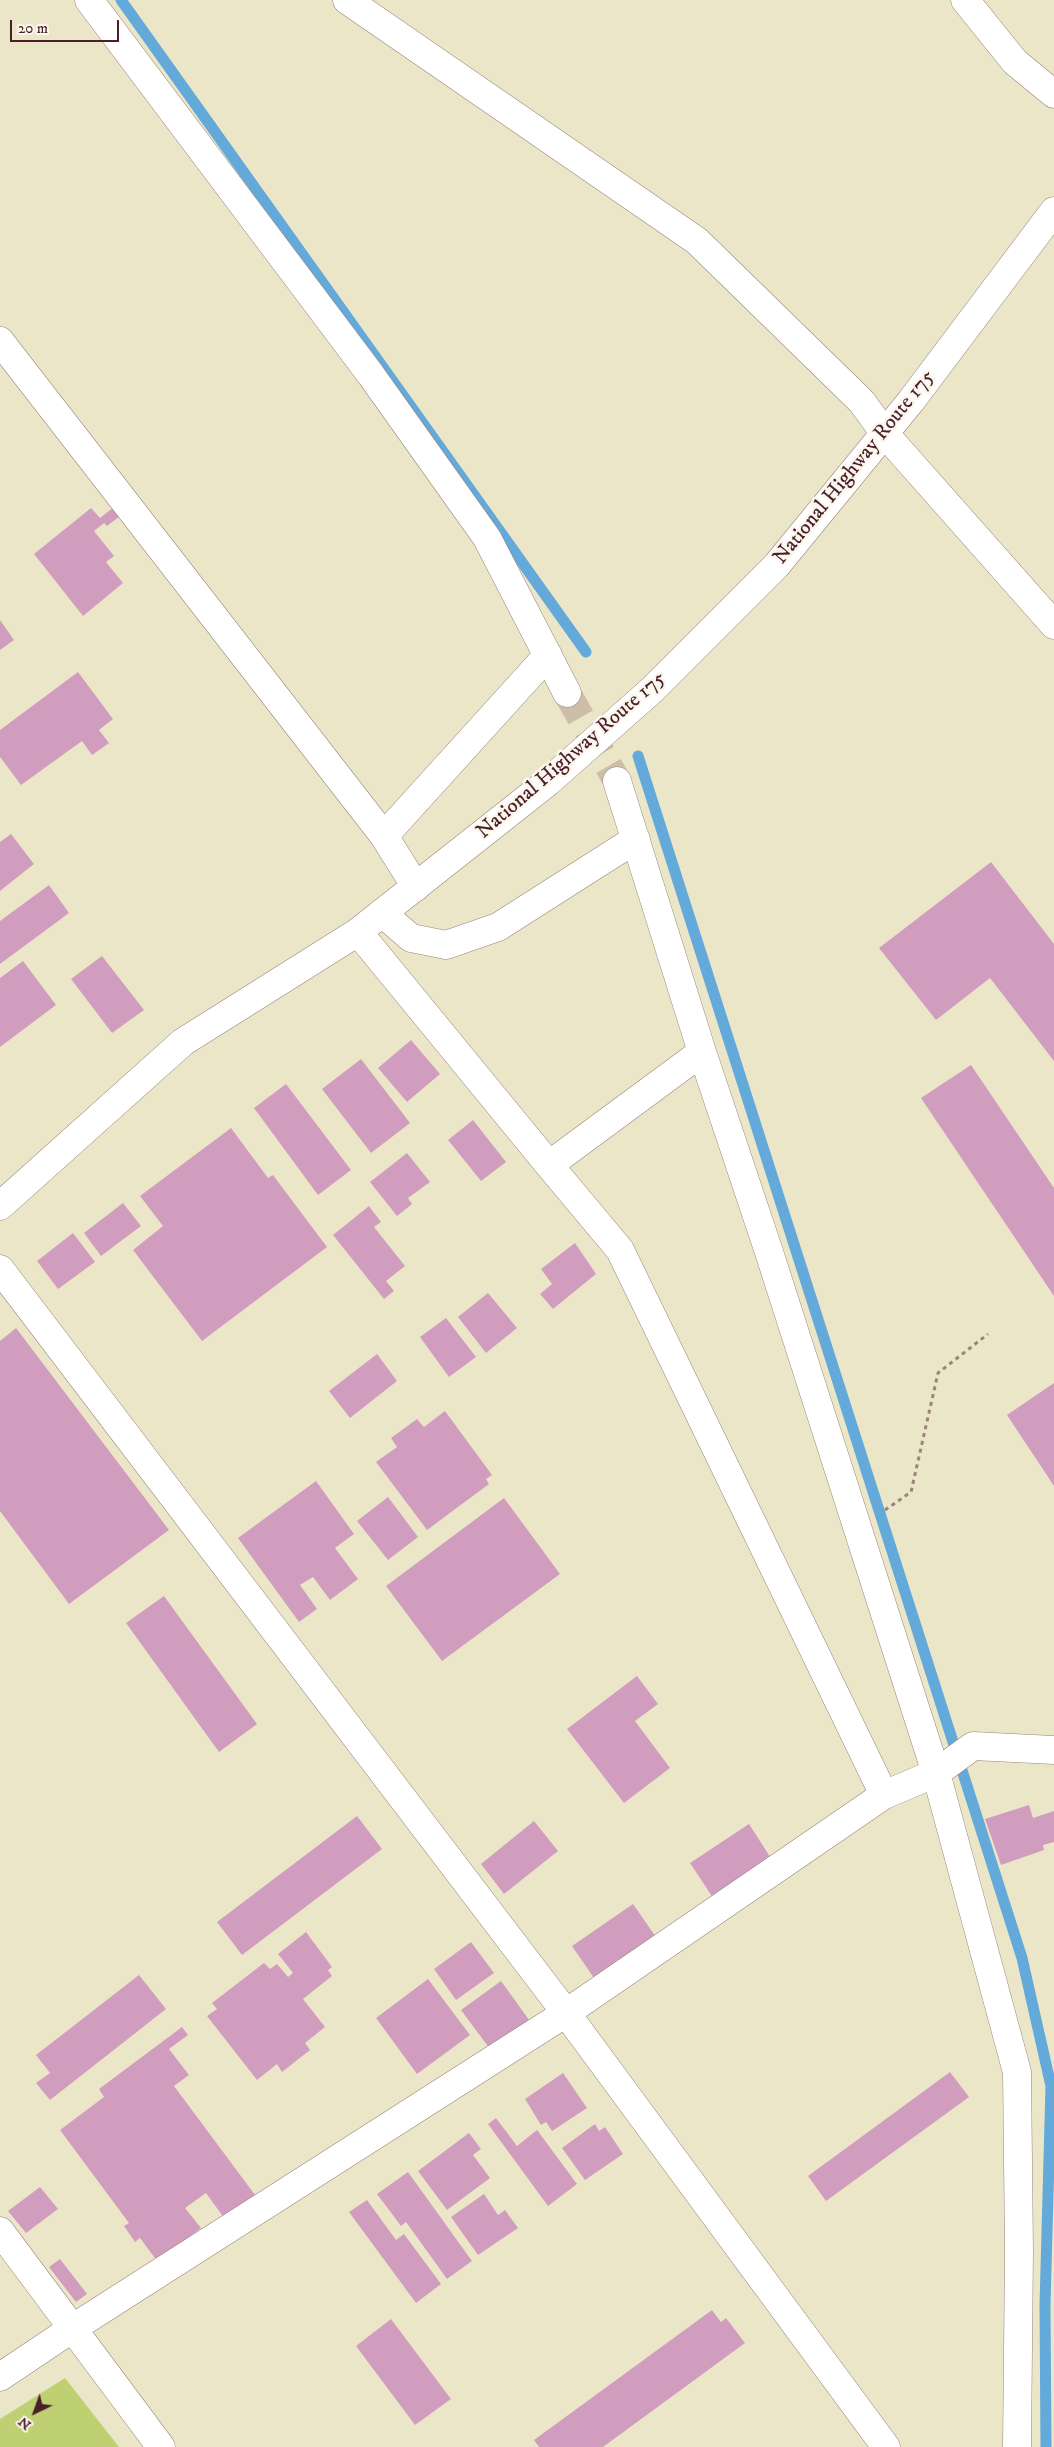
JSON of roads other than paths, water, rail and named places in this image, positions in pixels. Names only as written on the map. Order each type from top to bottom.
[{"type":"main road","points":[[89,0],[371,374],[487,538],[567,693]]},
{"type":"main road","points":[[347,0],[697,241],[862,402],[885,434],[1054,625]]},
{"type":"main road","points":[[965,0],[1015,62],[1054,94]]},
{"type":"main road","name":"National Highway Route 175","points":[[0,1206],[183,1042],[358,932],[548,782],[654,689],[776,566],[885,434],[1054,211]]},
{"type":"main road","points":[[0,341],[384,836],[416,887]]},
{"type":"main road","points":[[384,836],[548,655]]},
{"type":"main road","points":[[617,781],[702,1052],[770,1252],[936,1773],[1017,2072],[1019,2251],[1017,2447]]},
{"type":"main road","points":[[382,913],[412,938],[446,945],[498,927],[636,840]]},
{"type":"main road","points":[[358,932],[620,1250],[884,1795]]},
{"type":"main road","points":[[550,1165],[702,1052]]},
{"type":"main road","points":[[0,1269],[566,2013],[886,2447]]},
{"type":"main road","points":[[0,2377],[73,2328],[566,2013],[884,1795],[936,1773],[973,1746],[1054,1750]]},
{"type":"main road","points":[[0,2231],[161,2447]]},
{"type":"waterway","points":[[121,0],[586,652]]},
{"type":"waterway","points":[[638,756],[1022,1958],[1051,2086],[1045,2305],[1046,2447]]},
{"type":"tunnel","points":[[567,693],[617,781]]}]
